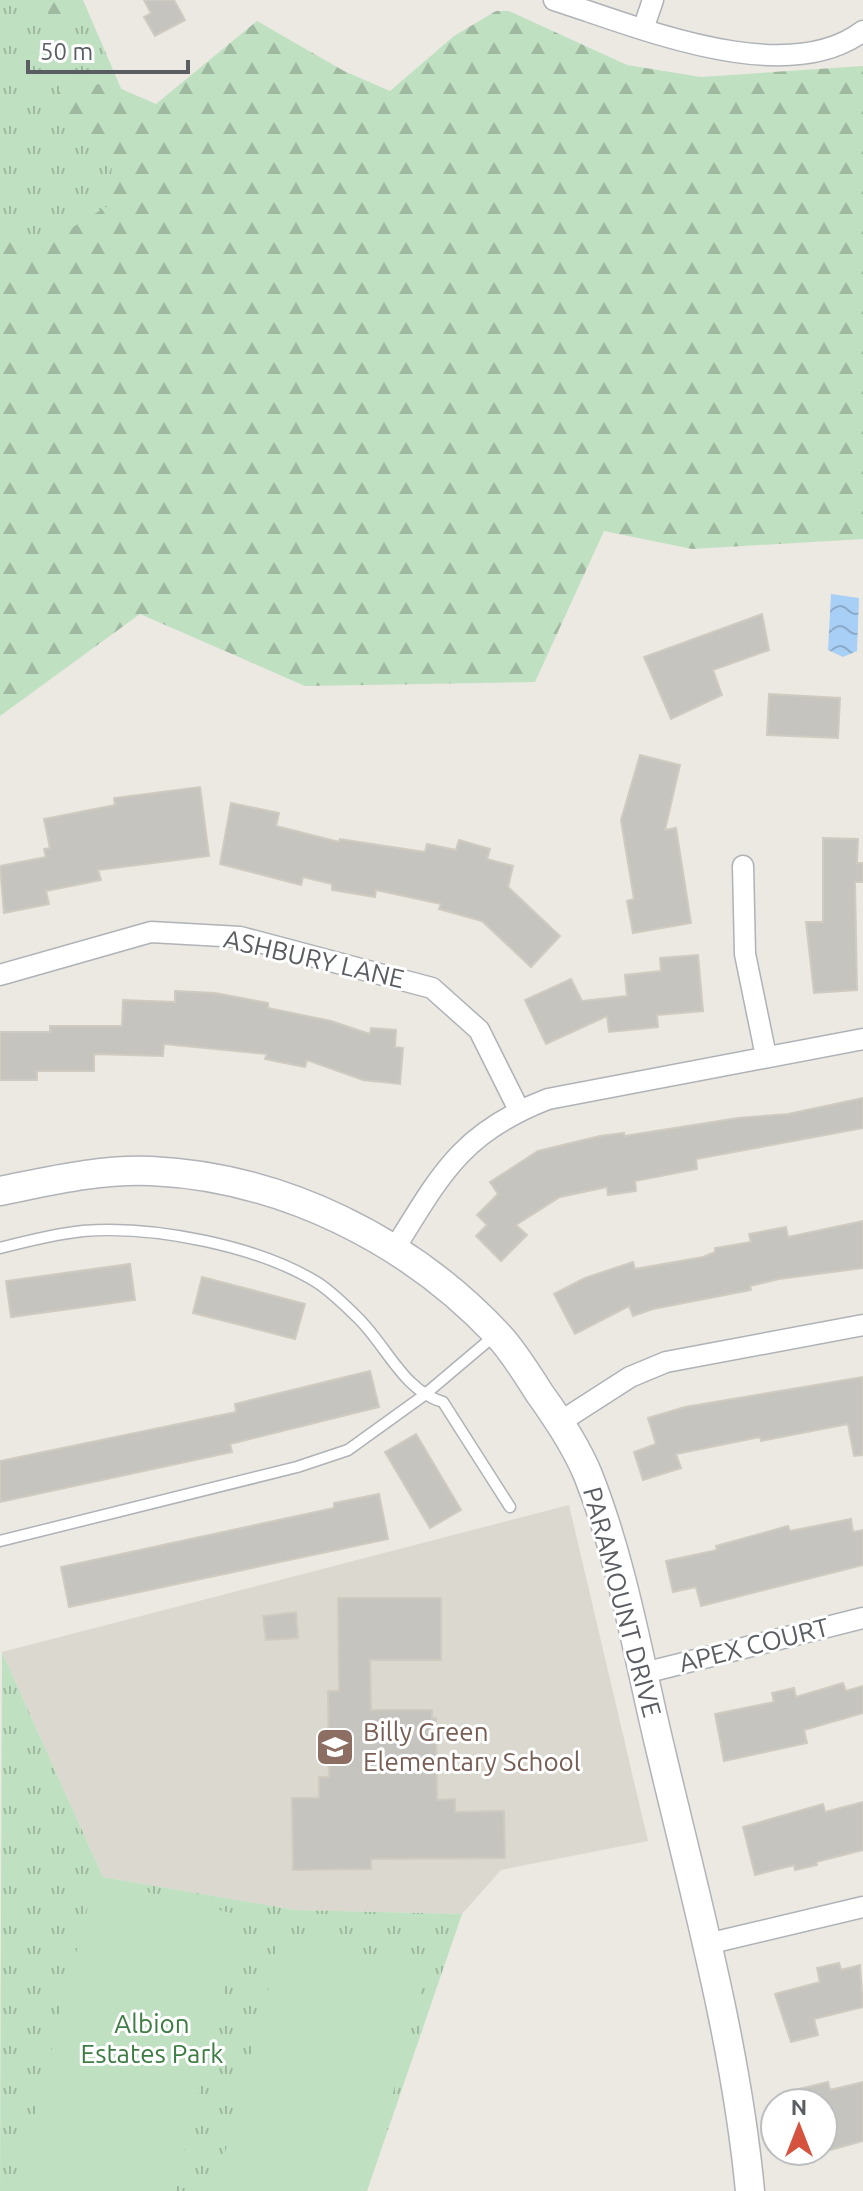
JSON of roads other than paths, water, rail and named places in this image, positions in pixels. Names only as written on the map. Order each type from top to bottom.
[{"type":"street","points":[[554,0],[643,29],[733,52],[781,56],[825,47],[863,31]]},
{"type":"street","points":[[643,29],[653,0]]},
{"type":"street","points":[[743,866],[745,954],[766,1056]]},
{"type":"street","name":"ASHBURY LANE","points":[[0,975],[151,932],[240,937],[432,988],[479,1030],[519,1110]]},
{"type":"street","points":[[395,1248],[432,1189],[463,1149],[490,1126],[519,1110],[548,1099],[863,1039]]},
{"type":"street","name":"PARAMOUNT DRIVE","points":[[0,1191],[91,1173],[150,1171],[203,1176],[313,1206],[395,1248],[497,1334],[560,1422],[587,1473],[606,1526],[644,1673],[707,1944],[744,2137],[750,2191]]},
{"type":"street","points":[[560,1422],[630,1377],[666,1362],[863,1325]]},
{"type":"street","name":"APEX COURT","points":[[644,1673],[863,1618]]},
{"type":"street","points":[[707,1944],[863,1907]]},
{"type":"lane","points":[[0,1248],[83,1231],[121,1230],[175,1236],[277,1263],[328,1290],[363,1322],[423,1396],[443,1402],[510,1507]]},
{"type":"lane","points":[[0,1541],[326,1459],[374,1434],[497,1334]]},
{"type":"water","points":[[831,594],[859,598],[857,651],[843,657],[828,650]]},
{"type":"place","name":"Billy Green Elementary School","points":[[335,1747]]},
{"type":"park label","name":"Albion Estates Park","points":[[152,2039]]}]
